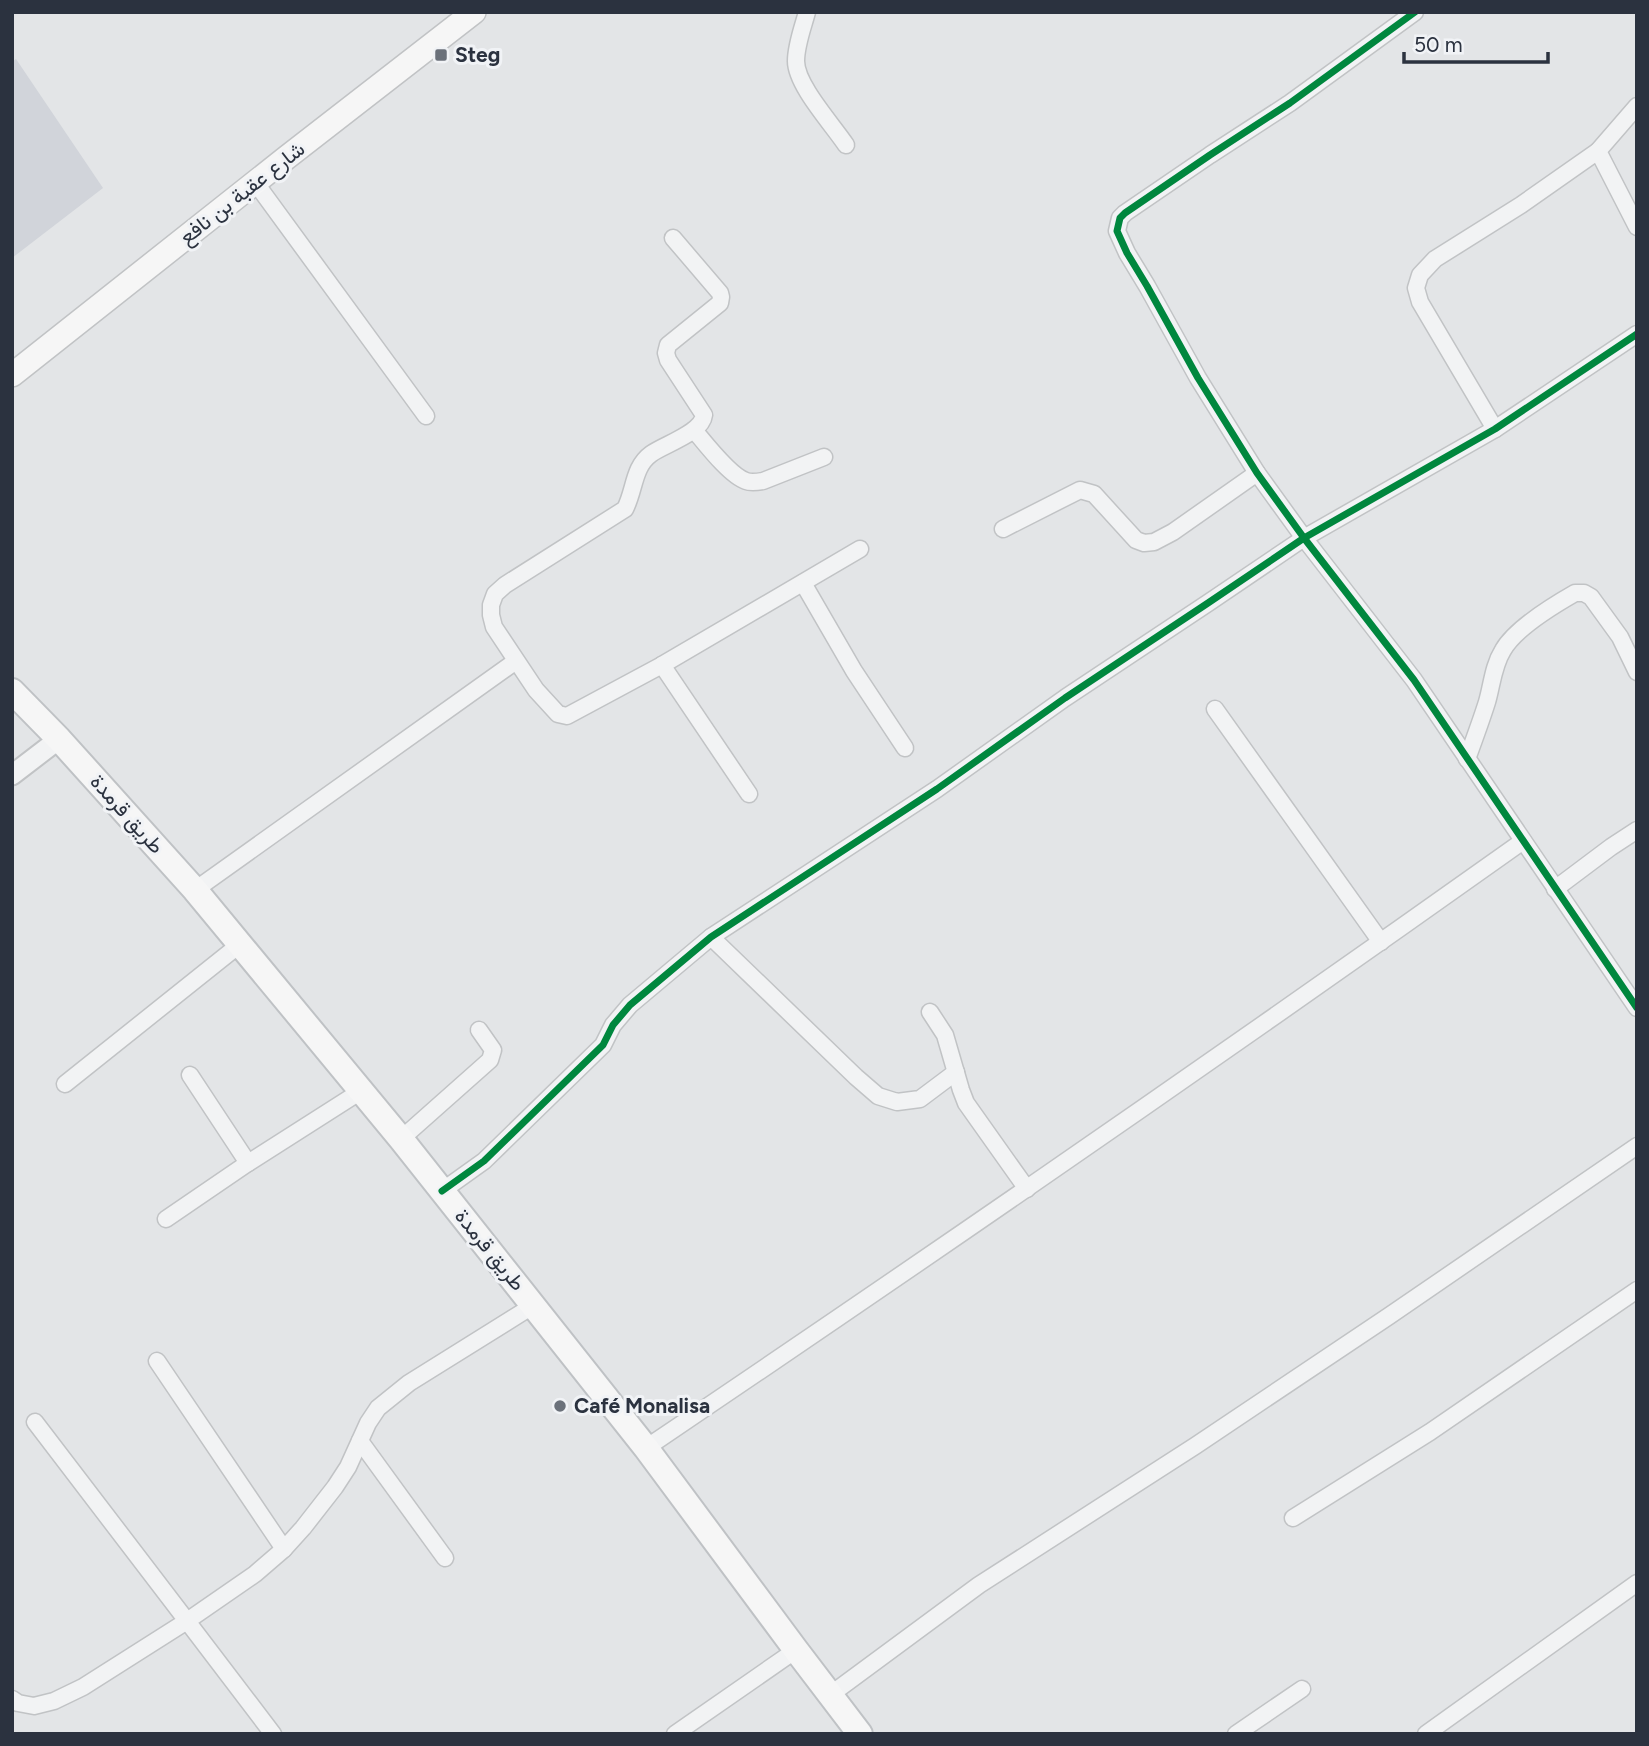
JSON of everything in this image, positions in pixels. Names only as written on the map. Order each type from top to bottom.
[{"type":"main road","name":"شارع عقبة بن نافع","points":[[12,376],[474,12]]},
{"type":"main road","name":"طريق قرمدة","points":[[12,691],[59,739],[195,890],[401,1139],[646,1448],[860,1734]]},
{"type":"street","points":[[807,12],[796,58],[797,70],[804,86],[846,145]]},
{"type":"street","points":[[1415,12],[1290,103],[1125,213],[1117,224],[1119,236],[1198,378],[1257,473],[1414,680],[1637,1008]]},
{"type":"street","points":[[1495,429],[1420,302],[1416,288],[1420,275],[1435,260],[1598,151],[1637,106]]},
{"type":"street","points":[[1598,151],[1637,227]]},
{"type":"street","points":[[255,182],[426,416]]},
{"type":"street","points":[[673,237],[720,293],[721,298],[720,303],[668,345],[666,353],[704,415],[704,421],[694,430],[642,461],[625,509],[495,593],[491,605],[494,627],[550,706],[558,714],[566,716],[662,665],[860,549]]},
{"type":"street","points":[[442,1191],[484,1161],[603,1045],[613,1025],[630,1005],[710,937],[937,789],[1065,698],[1304,538],[1495,429],[1637,334]]},
{"type":"street","points":[[694,430],[735,476],[745,481],[762,481],[824,457]]},
{"type":"street","points":[[1003,529],[1080,490],[1094,494],[1136,540],[1154,542],[1208,509],[1257,473]]},
{"type":"street","points":[[803,583],[854,671],[905,748]]},
{"type":"street","points":[[1467,759],[1502,650],[1527,626],[1575,593],[1584,593],[1591,597],[1620,637],[1637,672]]},
{"type":"street","points":[[195,890],[516,661]]},
{"type":"street","points":[[662,665],[749,794]]},
{"type":"street","points":[[1215,709],[1381,942]]},
{"type":"street","points":[[12,775],[59,739]]},
{"type":"street","points":[[1555,889],[1611,846],[1637,830]]},
{"type":"street","points":[[646,1448],[1027,1189],[1522,841]]},
{"type":"street","points":[[710,937],[878,1096],[897,1102],[920,1099],[956,1072]]},
{"type":"street","points":[[65,1084],[239,945]]},
{"type":"street","points":[[930,1012],[945,1035],[961,1090],[974,1116],[1027,1189]]},
{"type":"street","points":[[401,1139],[490,1060],[493,1050],[479,1030]]},
{"type":"street","points":[[190,1075],[248,1163]]},
{"type":"street","points":[[166,1219],[361,1091]]},
{"type":"street","points":[[830,1695],[979,1585],[1378,1324],[1637,1146]]},
{"type":"street","points":[[1293,1518],[1430,1433],[1637,1290]]},
{"type":"street","points":[[12,1699],[34,1706],[54,1701],[83,1687],[255,1574],[284,1549],[335,1487],[378,1408],[409,1383],[534,1305]]},
{"type":"street","points":[[157,1361],[284,1549]]},
{"type":"street","points":[[35,1422],[273,1734]]},
{"type":"street","points":[[360,1441],[445,1558]]},
{"type":"street","points":[[1426,1734],[1637,1583]]},
{"type":"street","points":[[675,1734],[796,1650]]},
{"type":"street","points":[[1236,1734],[1302,1689]]},
{"type":"shaded area","points":[[16,59],[103,188],[12,258],[12,62]]},
{"type":"cycle path","points":[[1415,12],[1290,103],[1125,213],[1120,218],[1117,231],[1198,378],[1257,473],[1414,680],[1637,1008]]},
{"type":"cycle path","points":[[442,1191],[484,1161],[603,1045],[613,1025],[630,1005],[711,937],[937,789],[1065,698],[1304,538],[1495,429],[1637,334]]},
{"type":"place","name":"Steg","points":[[441,55]]},
{"type":"place","name":"Café Monalisa","points":[[560,1406]]}]
